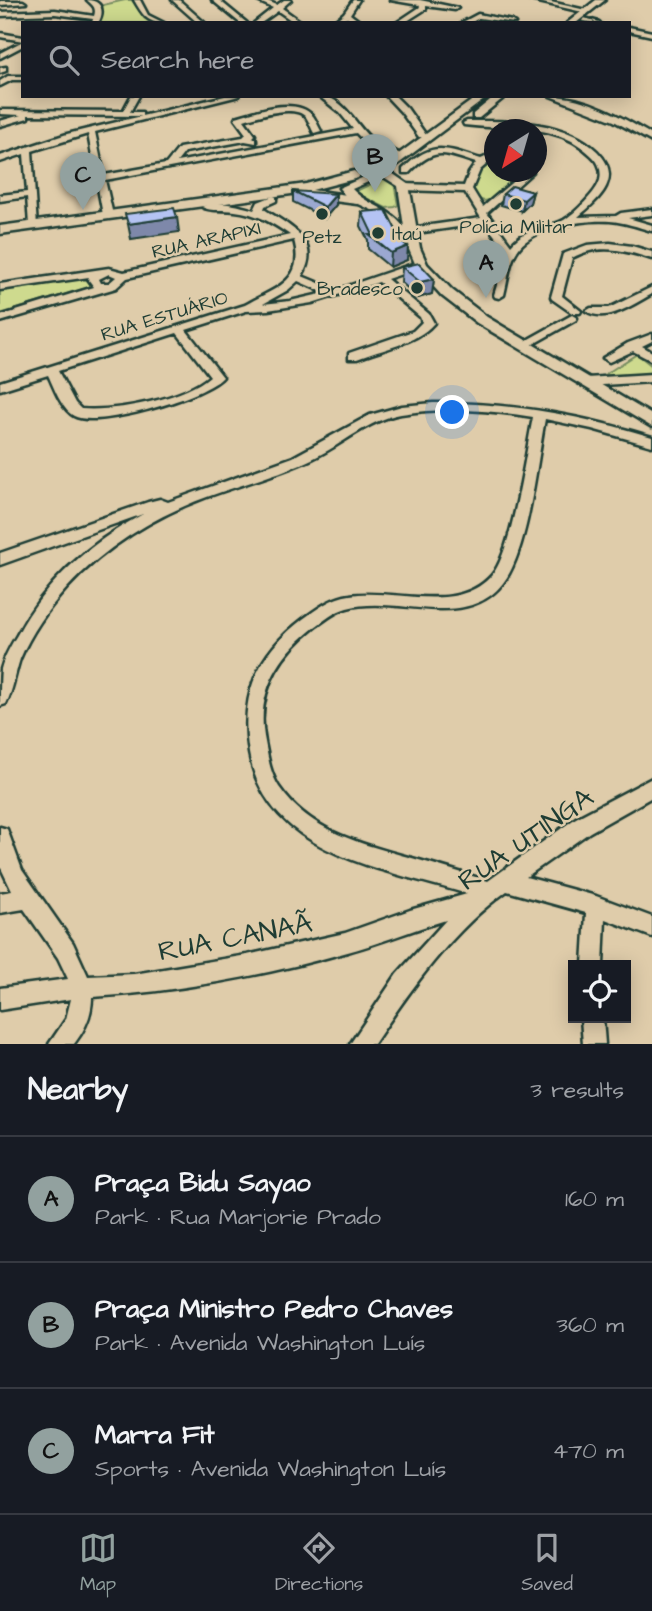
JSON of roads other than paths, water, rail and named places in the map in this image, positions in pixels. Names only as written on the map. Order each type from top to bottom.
[{"type":"highway","points":[[0,230],[306,188],[354,176]]},
{"type":"highway","points":[[0,236],[345,188]]},
{"type":"highway","points":[[310,194],[357,200]]},
{"type":"main road","points":[[573,21],[601,0]]},
{"type":"main road","points":[[582,21],[610,0]]},
{"type":"main road","points":[[345,188],[382,172],[411,152],[470,98]]},
{"type":"main road","points":[[345,188],[347,181],[354,176],[369,170],[427,135],[481,98]]},
{"type":"main road","points":[[427,135],[467,123],[499,98]]},
{"type":"main road","points":[[561,98],[612,114],[652,139]]},
{"type":"main road","points":[[571,98],[650,128]]},
{"type":"main road","points":[[411,152],[403,186],[410,231],[421,265],[460,304],[652,422]]},
{"type":"main road","points":[[369,170],[382,172],[403,186]]},
{"type":"main road","points":[[345,188],[357,200],[380,210],[399,226],[414,248]]},
{"type":"main road","points":[[380,210],[397,210],[406,206]]},
{"type":"street","points":[[0,13],[55,12],[97,20],[98,6],[90,0]]},
{"type":"street","points":[[137,0],[146,16],[157,21]]},
{"type":"street","points":[[175,0],[200,21]]},
{"type":"street","points":[[215,0],[241,21]]},
{"type":"street","points":[[258,0],[278,8],[297,21]]},
{"type":"street","points":[[260,21],[288,0]]},
{"type":"street","points":[[337,21],[356,0]]},
{"type":"street","points":[[393,0],[454,8]]},
{"type":"street","points":[[533,0],[587,10]]},
{"type":"street","points":[[402,21],[424,8],[420,2]]},
{"type":"street","points":[[0,3],[35,3]]},
{"type":"street","points":[[46,3],[60,4],[55,12]]},
{"type":"street","points":[[0,23],[20,12]]},
{"type":"street","points":[[59,21],[71,14]]},
{"type":"street","points":[[346,14],[356,21]]},
{"type":"street","points":[[467,21],[475,16],[501,21]]},
{"type":"street","points":[[631,32],[652,34]]},
{"type":"street","points":[[0,35],[21,40]]},
{"type":"street","points":[[0,56],[21,42]]},
{"type":"street","points":[[1,70],[21,70]]},
{"type":"street","points":[[0,84],[11,78],[21,78]]},
{"type":"street","points":[[125,114],[136,98]]},
{"type":"street","points":[[0,159],[28,148],[91,131],[227,98]]},
{"type":"street","points":[[326,98],[346,113],[356,131],[370,144],[396,154]]},
{"type":"street","points":[[396,98],[427,135]]},
{"type":"street","points":[[169,166],[182,150],[246,139],[251,135],[239,119],[279,109],[304,113],[309,116],[317,131]]},
{"type":"street","points":[[0,112],[158,115]]},
{"type":"street","points":[[0,124],[37,112]]},
{"type":"street","points":[[467,123],[541,128],[573,139],[594,152],[605,169],[605,179],[601,188],[566,223]]},
{"type":"street","points":[[91,131],[103,178],[108,215]]},
{"type":"street","points":[[103,178],[356,131]]},
{"type":"street","points":[[246,139],[269,147]]},
{"type":"street","points":[[28,148],[34,225]]},
{"type":"street","points":[[406,171],[422,153],[431,150],[481,162]]},
{"type":"street","points":[[484,160],[470,178],[468,189],[511,251]]},
{"type":"street","points":[[410,231],[485,216],[519,182]]},
{"type":"street","points":[[403,186],[468,189]]},
{"type":"street","points":[[0,198],[32,194]]},
{"type":"street","points":[[245,308],[281,290],[296,277],[305,258],[298,236],[259,207],[273,199]]},
{"type":"street","points":[[406,206],[424,223],[441,226]]},
{"type":"street","points":[[207,207],[248,210],[271,218]]},
{"type":"street","points":[[499,295],[511,251],[521,239],[535,231],[566,223],[652,212]]},
{"type":"street","points":[[609,218],[652,228]]},
{"type":"street","name":"RUA ARAPIXI","points":[[121,276],[298,236]]},
{"type":"street","points":[[574,314],[556,298],[567,256],[582,250],[612,247],[633,248],[652,257]]},
{"type":"street","name":"RUA ESTUÁRIO","points":[[0,386],[245,308],[292,306],[421,265]]},
{"type":"street","points":[[0,287],[101,272],[114,271],[121,276],[119,282],[0,319]]},
{"type":"street","points":[[101,272],[94,276],[93,282],[107,286]]},
{"type":"street","points":[[296,277],[335,293]]},
{"type":"street","points":[[353,356],[417,332],[428,323],[425,316],[380,278]]},
{"type":"street","points":[[524,345],[584,307],[591,311],[611,311],[652,290]]},
{"type":"street","points":[[51,369],[70,405],[78,413],[86,415],[158,402],[212,383],[217,377],[215,373],[178,328]]},
{"type":"street","points":[[608,358],[652,337]]},
{"type":"street","points":[[632,345],[652,357]]},
{"type":"street","points":[[586,382],[652,378]]},
{"type":"street","points":[[0,699],[16,649],[65,580],[105,545],[168,507],[301,459],[359,426],[392,412],[464,408],[540,415],[579,421],[652,442]]},
{"type":"street","points":[[540,415],[512,554],[494,586],[480,596],[453,604],[374,599],[339,604],[298,631],[280,648],[262,674],[253,722],[256,754],[262,772],[281,803],[321,839],[353,852],[491,891],[596,906],[652,928]]},
{"type":"street","points":[[0,559],[148,507],[168,507]]},
{"type":"street","name":"RUA UTINGA","points":[[361,1044],[404,981],[491,891],[533,858],[583,825],[652,787]]},
{"type":"street","points":[[0,836],[12,870],[29,898],[55,930],[76,966],[82,988],[79,1011],[73,1028],[60,1044]]},
{"type":"street","name":"RUA CANAÃ","points":[[0,999],[134,984],[247,965],[365,937],[491,891]]},
{"type":"street","points":[[0,902],[29,898]]},
{"type":"street","points":[[593,960],[596,906]]},
{"type":"street","points":[[592,1023],[594,1044]]},
{"type":"place","name":"Praça Ministro Pedro Chaves","points":[[375,192]]},
{"type":"place","name":"Polícia Militar","points":[[516,204]]},
{"type":"place","name":"Marra Fit","points":[[83,210]]},
{"type":"place","name":"Petz","points":[[322,214]]},
{"type":"place","name":"Itaú","points":[[378,233]]},
{"type":"place","name":"Bradesco","points":[[417,288]]},
{"type":"place","name":"Praça Bidu Sayao","points":[[486,298]]}]
